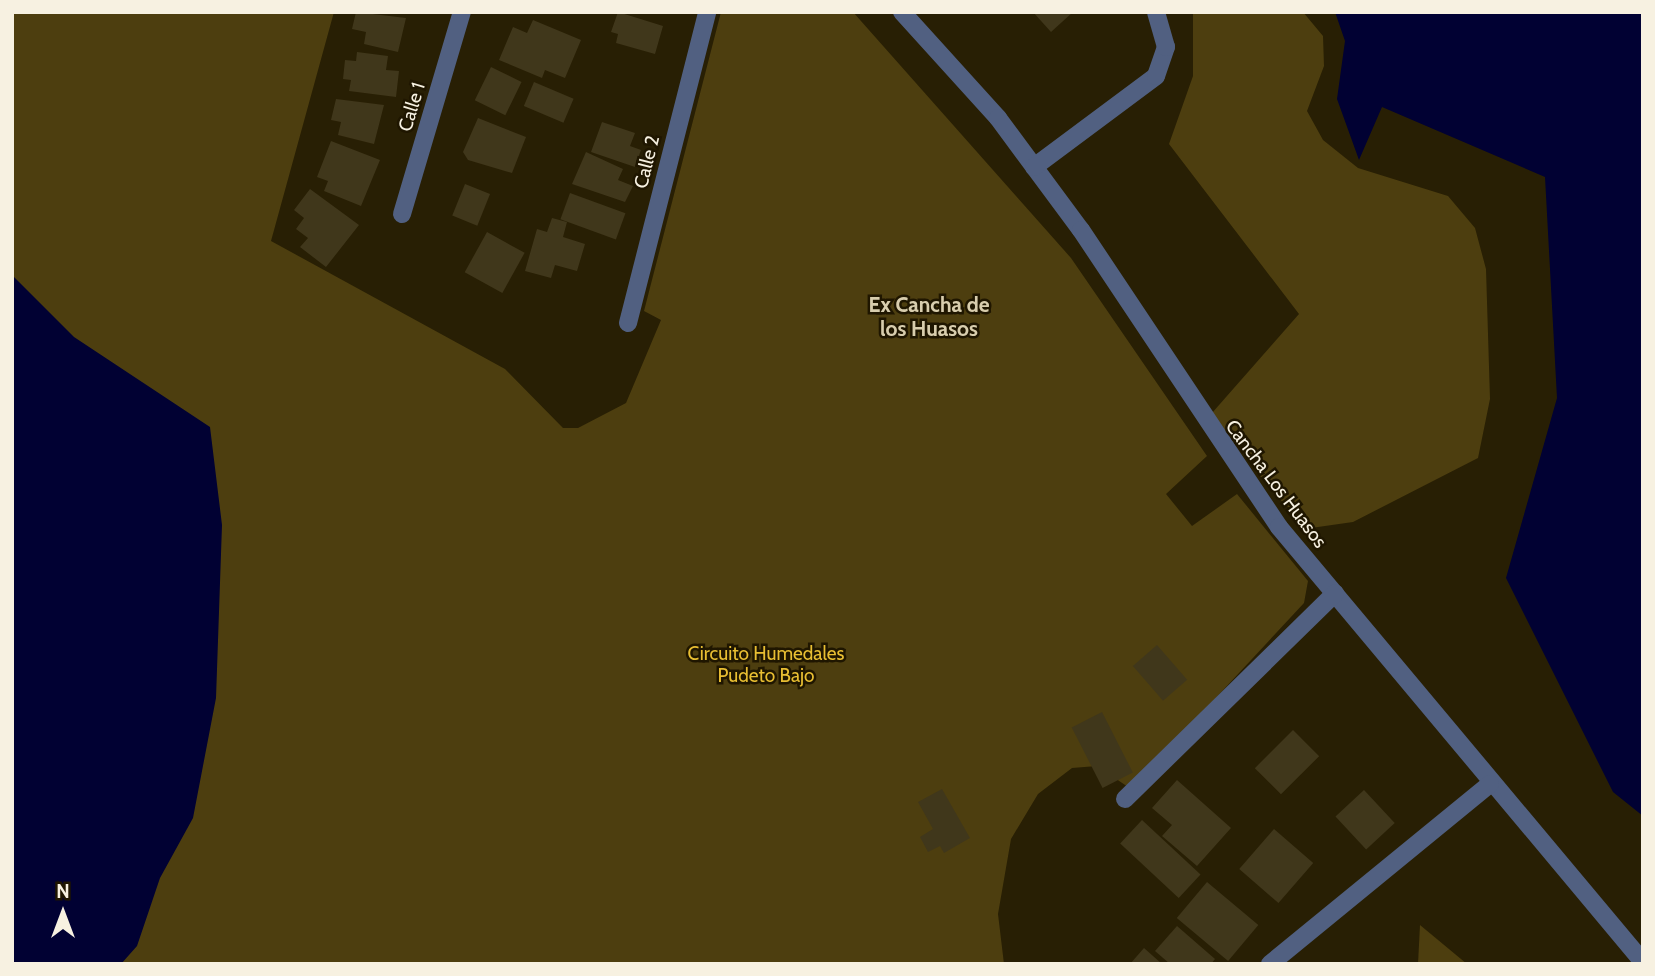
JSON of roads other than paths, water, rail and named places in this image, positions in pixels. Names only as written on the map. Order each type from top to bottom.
[{"type":"street","name":"Calle 1","points":[[402,214],[462,12]]},
{"type":"street","name":"Calle 2","points":[[628,323],[707,12]]},
{"type":"street","name":"Cancha Los Huasos","points":[[902,12],[1034,167],[1247,484],[1490,784],[1643,962]]},
{"type":"street","points":[[1034,167],[1156,76],[1166,47],[1156,12]]},
{"type":"street","points":[[1125,799],[1335,593]]},
{"type":"street","points":[[1270,964],[1490,784]]},
{"type":"district","name":"Ex Cancha de los Huasos","points":[[929,317]]},
{"type":"park label","name":"Circuito Humedales Pudeto Bajo","points":[[766,665]]}]
